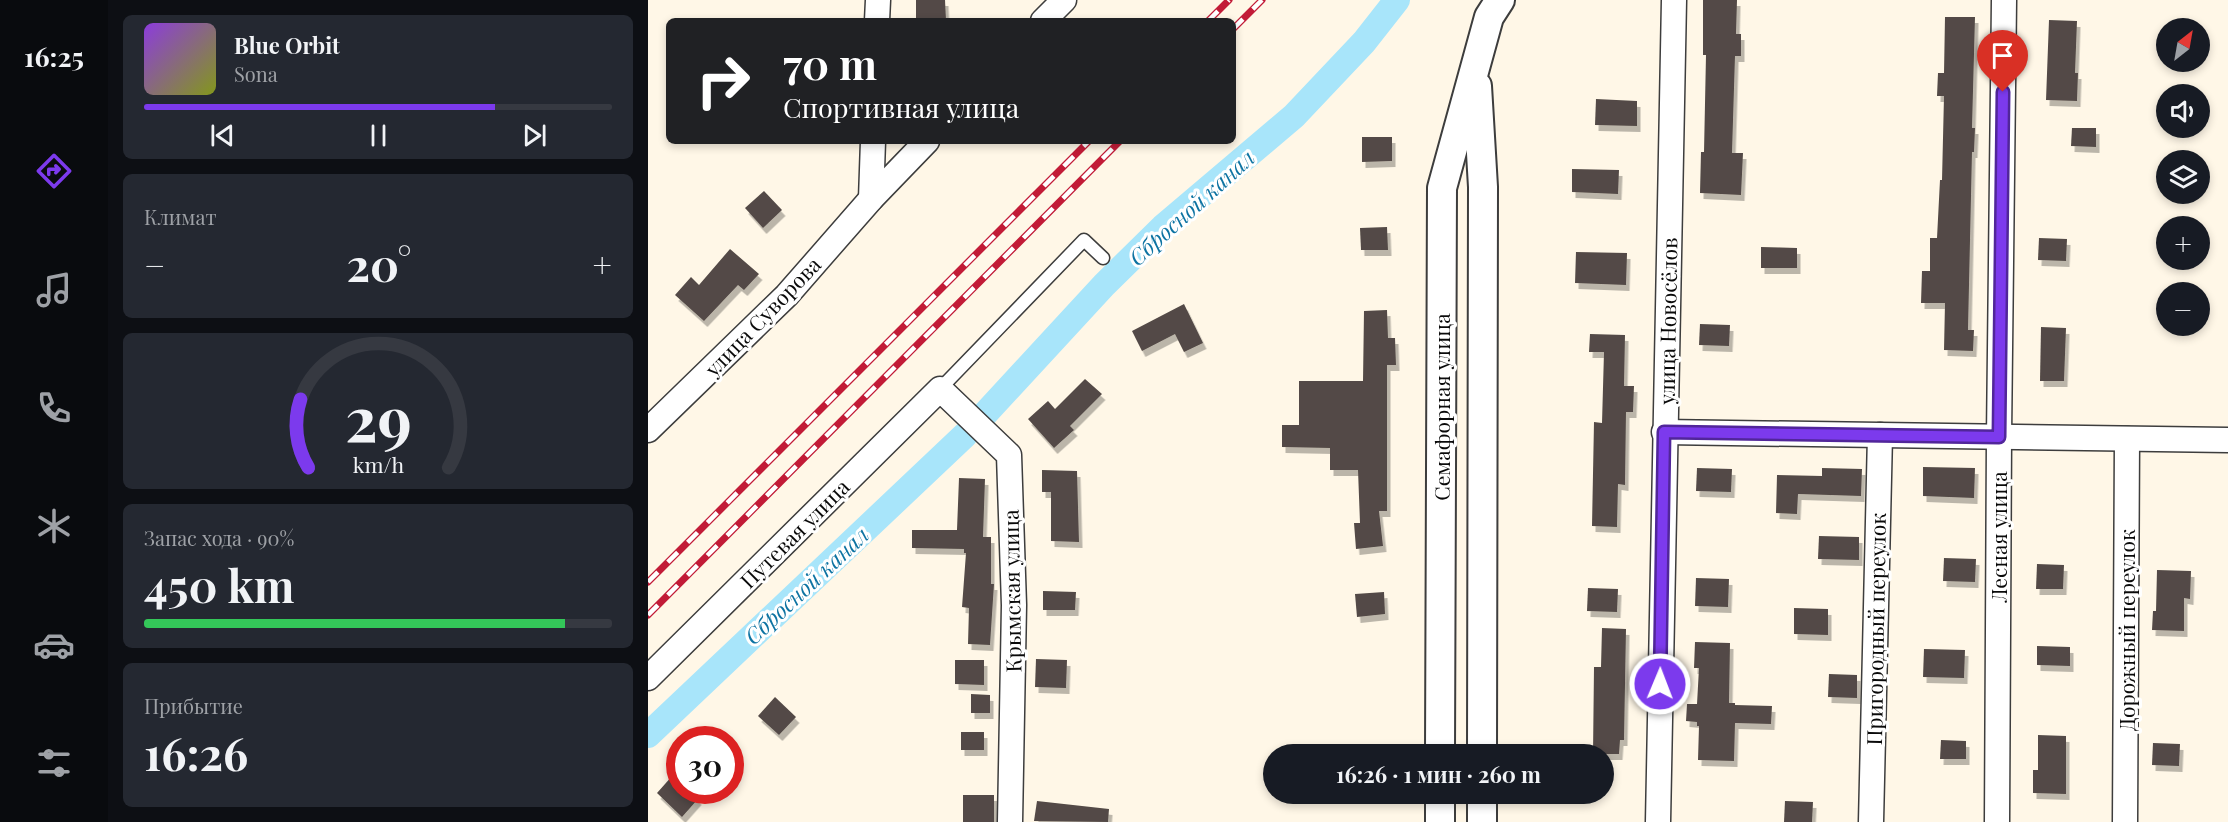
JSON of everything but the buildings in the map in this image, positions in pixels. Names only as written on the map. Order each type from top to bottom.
[{"type":"street","points":[[877,18],[878,0]]},
{"type":"street","points":[[1046,18],[1064,0]]},
{"type":"street","name":"Семафорная улица","points":[[1440,744],[1442,188],[1489,17],[1500,0]]},
{"type":"street","name":"улица Новосёлов","points":[[1658,822],[1674,0]]},
{"type":"street","name":"Лесная улица","points":[[1997,822],[2004,0]]},
{"type":"street","name":"Семафорная улица","points":[[1476,63],[1483,187],[1482,744]]},
{"type":"street","points":[[871,199],[873,144]]},
{"type":"street","name":"улица Суворова","points":[[648,430],[787,295],[871,199],[924,144]]},
{"type":"street","points":[[1442,188],[1456,169],[1466,166],[1477,175],[1483,187]]},
{"type":"street","name":"Путевая улица","points":[[648,678],[940,389]]},
{"type":"street","name":"Крымская улица","points":[[940,389],[1009,455],[1014,605],[1010,822]]},
{"type":"street","points":[[1664,432],[2228,440]]},
{"type":"street","name":"Пригородный переулок","points":[[1870,822],[1880,435]]},
{"type":"street","name":"Дорожный переулок","points":[[2125,822],[2127,439]]},
{"type":"street","points":[[1440,804],[1440,822]]},
{"type":"street","points":[[1482,804],[1482,822]]},
{"type":"lane","points":[[940,389],[1084,240],[1103,258]]},
{"type":"waterway","name":"Сбросной канал","points":[[984,415],[1104,285],[1163,227],[1294,116],[1364,42],[1397,0]]},
{"type":"waterway","name":"Сбросной канал","points":[[648,735],[965,435]]},
{"type":"railway","points":[[1211,18],[1229,0]]},
{"type":"railway","points":[[1236,26],[1262,0]]},
{"type":"railway","points":[[648,582],[1086,144]]},
{"type":"railway","points":[[648,615],[1117,144]]},
{"type":"route","points":[[1660,684],[1664,432],[1999,437],[2003,92]]}]
